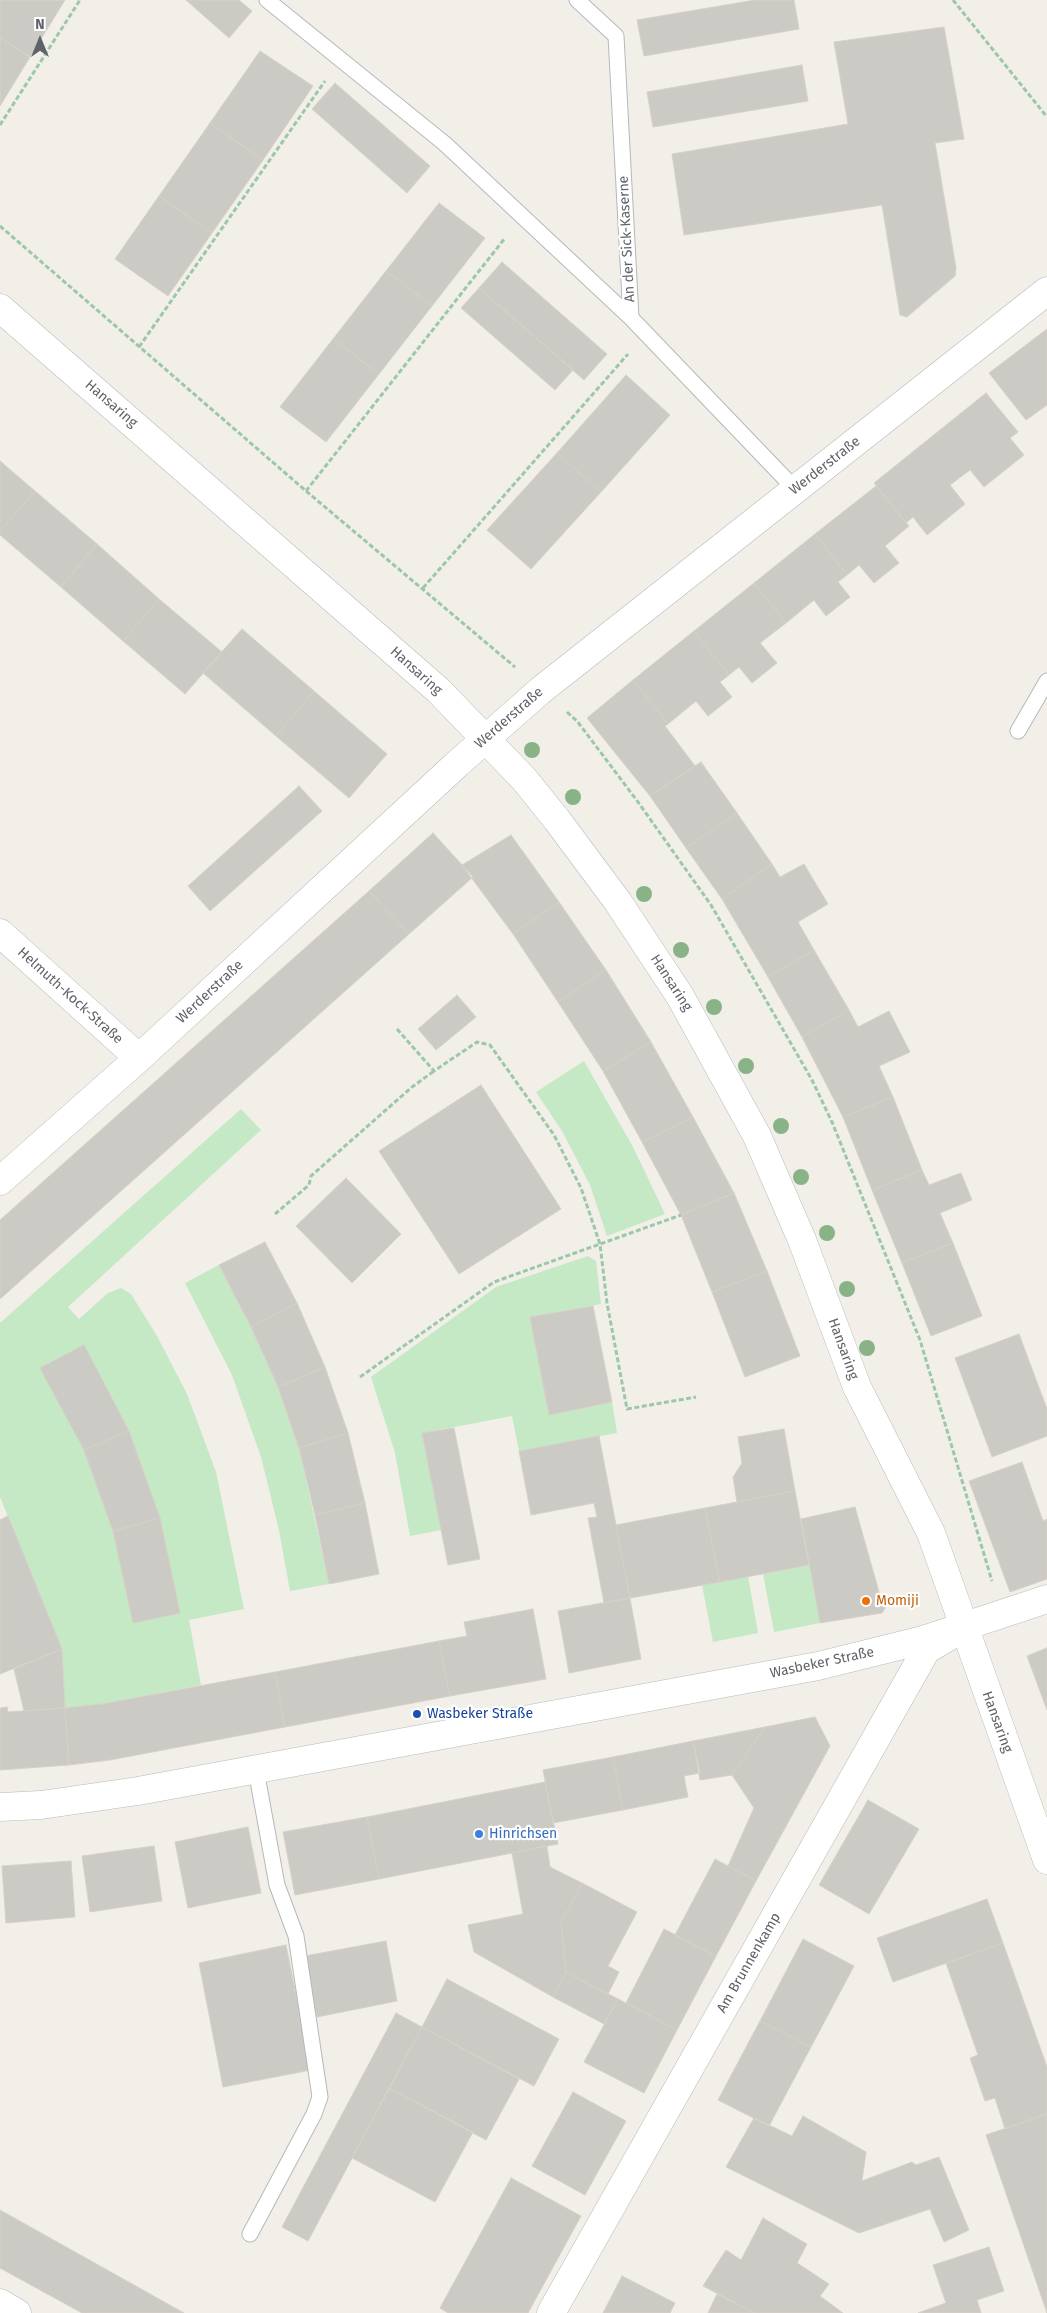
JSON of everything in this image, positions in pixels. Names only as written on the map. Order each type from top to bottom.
[{"type":"street","name":"Werderstraße","points":[[0,1181],[139,1058],[485,738],[542,690],[1047,291]]},
{"type":"street","name":"Hansaring","points":[[0,308],[438,690],[524,779],[618,902],[680,996],[757,1136],[802,1240],[857,1387],[931,1533],[963,1628],[1047,1860]]},
{"type":"street","name":"Helmuth-Kock-Straße","points":[[0,934],[139,1058]]},
{"type":"street","name":"Wasbeker Straße","points":[[0,1807],[40,1805],[138,1792],[818,1666],[963,1628],[1047,1599]]},
{"type":"street","name":"Am Brunnenkamp","points":[[551,2313],[926,1650],[963,1628]]},
{"type":"street","points":[[0,2303],[17,2313]]},
{"type":"lane","points":[[268,0],[444,143],[631,318]]},
{"type":"lane","name":"An der Sick-Kaserne","points":[[577,0],[616,36],[631,318],[796,489]]},
{"type":"lane","points":[[1018,731],[1047,681]]},
{"type":"lane","points":[[250,2234],[314,2114],[320,2097],[296,1936],[277,1885],[256,1770]]},
{"type":"path","points":[[0,125],[80,0]]},
{"type":"path","points":[[953,0],[1047,117]]},
{"type":"path","points":[[139,347],[341,59]]},
{"type":"path","points":[[306,491],[522,216]]},
{"type":"path","points":[[0,226],[306,491],[423,588],[577,721],[638,802],[711,904],[812,1080],[832,1122],[920,1340],[1003,1615]]},
{"type":"path","points":[[423,588],[646,334]]},
{"type":"path","points":[[398,1029],[434,1071]]},
{"type":"path","points":[[274,1214],[309,1185],[311,1176],[412,1087],[477,1042],[490,1045],[554,1135],[581,1188],[600,1244],[607,1303],[627,1409],[696,1397]]},
{"type":"path","points":[[360,1377],[494,1282],[681,1216]]},
{"type":"green space","points":[[584,1061],[633,1147],[665,1214],[607,1236],[590,1185],[562,1131],[536,1092]]},
{"type":"green space","points":[[241,1109],[261,1130],[68,1307],[79,1319],[108,1293],[121,1288],[131,1294],[157,1336],[187,1394],[216,1472],[244,1609],[189,1620],[201,1685],[102,1704],[65,1708],[62,1649],[0,1497],[0,1323]]},
{"type":"green space","points":[[588,1256],[596,1261],[601,1304],[531,1317],[549,1415],[612,1402],[617,1433],[519,1451],[512,1416],[423,1433],[441,1530],[410,1536],[395,1453],[371,1377],[496,1287]]},
{"type":"green space","points":[[219,1265],[251,1327],[278,1387],[299,1448],[329,1584],[290,1591],[279,1530],[261,1457],[232,1375],[185,1283]]},
{"type":"green space","points":[[809,1565],[820,1623],[774,1632],[763,1574]]},
{"type":"green space","points":[[748,1576],[758,1633],[713,1642],[702,1585]]},
{"type":"building","points":[[0,0],[65,0],[30,57],[0,38]]},
{"type":"building","points":[[186,0],[239,0],[252,11],[229,38]]},
{"type":"building","points":[[755,0],[794,0],[799,29],[644,56],[637,20]]},
{"type":"building","points":[[944,27],[964,139],[935,143],[956,268],[955,276],[907,317],[900,315],[882,205],[684,235],[672,154],[848,124],[834,42]]},
{"type":"building","points":[[0,38],[30,57],[0,106]]},
{"type":"building","points":[[260,51],[313,86],[263,160],[210,123]]},
{"type":"building","points":[[802,65],[808,101],[653,127],[647,92]]},
{"type":"building","points":[[335,83],[430,166],[407,193],[312,109]]},
{"type":"building","points":[[210,123],[263,160],[212,233],[159,196]]},
{"type":"building","points":[[159,196],[212,233],[168,296],[115,259]]},
{"type":"building","points":[[439,203],[485,238],[432,306],[386,271]]},
{"type":"building","points":[[502,262],[607,354],[584,380],[479,288]]},
{"type":"building","points":[[386,271],[432,306],[379,374],[333,339]]},
{"type":"building","points":[[479,288],[573,370],[555,390],[461,308]]},
{"type":"building","points":[[1047,329],[1047,405],[1026,420],[989,373]]},
{"type":"building","points":[[333,339],[379,374],[326,442],[280,407]]},
{"type":"building","points":[[626,375],[670,415],[601,492],[557,453]]},
{"type":"building","points":[[986,393],[1018,432],[1010,438],[1024,455],[984,487],[970,470],[950,485],[965,504],[927,535],[913,517],[906,523],[874,483]]},
{"type":"building","points":[[557,453],[601,492],[531,569],[487,530]]},
{"type":"building","points":[[0,461],[35,491],[0,531]]},
{"type":"building","points":[[876,486],[909,526],[885,546],[899,563],[874,583],[859,565],[847,575],[815,534]]},
{"type":"building","points":[[35,491],[97,544],[61,587],[0,535],[0,531]]},
{"type":"building","points":[[815,534],[847,575],[838,582],[850,597],[826,616],[814,600],[786,623],[754,583]]},
{"type":"building","points":[[97,544],[159,599],[123,641],[61,587]]},
{"type":"building","points":[[754,583],[786,623],[760,643],[777,663],[752,683],[739,667],[729,675],[694,631]]},
{"type":"building","points":[[159,599],[222,652],[185,694],[123,641]]},
{"type":"building","points":[[242,629],[314,691],[276,736],[203,673]]},
{"type":"building","points":[[694,631],[729,675],[720,682],[732,697],[708,716],[696,701],[668,724],[633,680]]},
{"type":"building","points":[[633,680],[668,724],[665,726],[695,766],[650,796],[587,718]]},
{"type":"building","points":[[314,691],[387,754],[349,798],[276,736]]},
{"type":"building","points":[[701,762],[737,813],[686,848],[650,796]]},
{"type":"building","points":[[299,786],[322,811],[210,911],[188,886]]},
{"type":"building","points":[[737,813],[772,864],[722,899],[686,848]]},
{"type":"building","points":[[433,833],[473,877],[409,934],[369,891]]},
{"type":"building","points":[[511,835],[559,902],[513,934],[462,865]]},
{"type":"building","points":[[772,864],[780,877],[804,864],[828,904],[798,922],[814,950],[768,977],[722,899]]},
{"type":"building","points":[[369,891],[409,934],[0,1299],[0,1220]]},
{"type":"building","points":[[559,902],[606,970],[558,1002],[513,934]]},
{"type":"building","points":[[814,950],[849,1010],[802,1037],[768,977]]},
{"type":"building","points":[[606,970],[651,1042],[603,1071],[558,1002]]},
{"type":"building","points":[[457,995],[476,1017],[436,1050],[418,1029]]},
{"type":"building","points":[[849,1010],[858,1027],[889,1011],[910,1052],[879,1066],[893,1097],[843,1117],[802,1037]]},
{"type":"building","points":[[651,1042],[693,1117],[642,1142],[603,1071]]},
{"type":"building","points":[[481,1085],[561,1209],[459,1274],[379,1151]]},
{"type":"building","points":[[893,1097],[922,1170],[872,1190],[843,1117]]},
{"type":"building","points":[[693,1117],[734,1193],[681,1215],[642,1142]]},
{"type":"building","points":[[922,1170],[929,1185],[961,1173],[972,1200],[940,1213],[953,1243],[902,1263],[872,1190]]},
{"type":"building","points":[[346,1178],[401,1234],[352,1283],[296,1226]]},
{"type":"building","points":[[734,1193],[767,1271],[712,1292],[681,1215]]},
{"type":"building","points":[[265,1242],[297,1303],[251,1327],[219,1265]]},
{"type":"building","points":[[953,1243],[982,1316],[931,1336],[902,1263]]},
{"type":"building","points":[[767,1271],[800,1356],[745,1377],[712,1292]]},
{"type":"building","points":[[297,1303],[325,1367],[278,1387],[251,1327]]},
{"type":"building","points":[[593,1306],[612,1402],[549,1415],[530,1317]]},
{"type":"building","points":[[1019,1334],[1047,1409],[1047,1436],[992,1457],[955,1358]]},
{"type":"building","points":[[84,1345],[129,1431],[84,1450],[40,1368]]},
{"type":"building","points":[[325,1367],[348,1433],[299,1448],[278,1387]]},
{"type":"building","points":[[454,1428],[480,1559],[448,1565],[422,1433]]},
{"type":"building","points":[[784,1429],[795,1491],[737,1502],[733,1477],[742,1463],[738,1437]]},
{"type":"building","points":[[129,1431],[160,1518],[113,1531],[84,1450]]},
{"type":"building","points":[[348,1433],[365,1503],[315,1515],[299,1448]]},
{"type":"building","points":[[599,1436],[630,1598],[604,1603],[588,1518],[597,1517],[594,1503],[531,1515],[519,1451]]},
{"type":"building","points":[[1022,1462],[1043,1521],[1047,1519],[1047,1579],[1010,1592],[969,1481]]},
{"type":"building","points":[[795,1491],[809,1565],[720,1582],[705,1508]]},
{"type":"building","points":[[365,1503],[379,1574],[329,1584],[315,1515]]},
{"type":"building","points":[[855,1507],[881,1599],[886,1607],[882,1613],[820,1623],[801,1519]]},
{"type":"building","points":[[705,1508],[720,1582],[630,1598],[616,1525]]},
{"type":"building","points":[[8,1516],[62,1649],[0,1674],[0,1520]]},
{"type":"building","points":[[160,1518],[180,1613],[133,1623],[113,1531]]},
{"type":"building","points":[[630,1598],[641,1659],[569,1673],[558,1611]]},
{"type":"building","points":[[533,1609],[546,1679],[450,1696],[439,1641],[467,1636],[464,1622]]},
{"type":"building","points":[[439,1641],[450,1696],[285,1727],[275,1672]]},
{"type":"building","points":[[1047,1648],[1047,1710],[1027,1656]]},
{"type":"building","points":[[62,1649],[65,1708],[24,1711],[14,1669]]},
{"type":"building","points":[[275,1672],[285,1727],[110,1760],[69,1765],[65,1708],[102,1704]]},
{"type":"building","points":[[7,1707],[8,1712],[65,1708],[69,1765],[0,1770],[0,1708]]},
{"type":"building","points":[[815,1717],[830,1746],[756,1881],[728,1866],[754,1808],[732,1775],[765,1727]]},
{"type":"building","points":[[765,1727],[732,1775],[700,1780],[693,1741]]},
{"type":"building","points":[[693,1741],[700,1773],[684,1776],[688,1797],[623,1810],[613,1757]]},
{"type":"building","points":[[613,1757],[623,1810],[553,1823],[543,1770]]},
{"type":"building","points":[[545,1782],[558,1844],[379,1879],[367,1817]]},
{"type":"building","points":[[868,1800],[919,1829],[869,1914],[819,1885]]},
{"type":"building","points":[[367,1817],[379,1879],[295,1895],[283,1832]]},
{"type":"building","points":[[248,1827],[261,1893],[188,1908],[175,1842]]},
{"type":"building","points":[[154,1846],[162,1901],[90,1912],[82,1856]]},
{"type":"building","points":[[547,1846],[550,1867],[582,1883],[561,1923],[566,1972],[553,1997],[474,1952],[468,1925],[523,1914],[512,1853]]},
{"type":"building","points":[[715,1859],[756,1881],[716,1956],[675,1935]]},
{"type":"building","points":[[71,1861],[75,1917],[6,1923],[2,1866]]},
{"type":"building","points":[[582,1883],[637,1912],[608,1966],[619,1972],[608,1994],[566,1972],[561,1923]]},
{"type":"building","points":[[987,1899],[1003,1943],[893,1982],[877,1938]]},
{"type":"building","points":[[664,1929],[716,1956],[677,2030],[626,2003]]},
{"type":"building","points":[[803,1939],[854,1966],[811,2047],[760,2021]]},
{"type":"building","points":[[386,1941],[397,2001],[317,2017],[305,1956]]},
{"type":"building","points":[[1003,1943],[1047,2067],[1047,2114],[1005,2129],[995,2098],[985,2101],[970,2058],[978,2055],[946,1963]]},
{"type":"building","points":[[286,1945],[311,2070],[223,2087],[199,1963]]},
{"type":"building","points":[[566,1972],[618,1999],[604,2024],[553,1997]]},
{"type":"building","points":[[447,1979],[559,2039],[534,2086],[422,2027]]},
{"type":"building","points":[[618,1999],[677,2030],[644,2093],[584,2062]]},
{"type":"building","points":[[396,2013],[422,2027],[308,2241],[282,2227]]},
{"type":"building","points":[[760,2021],[811,2047],[769,2126],[718,2100]]},
{"type":"building","points":[[422,2027],[519,2079],[486,2140],[389,2088]]},
{"type":"building","points":[[389,2088],[473,2132],[435,2202],[352,2158]]},
{"type":"building","points":[[573,2092],[626,2121],[585,2195],[532,2166]]},
{"type":"building","points":[[1047,2114],[1047,2313],[986,2135]]},
{"type":"building","points":[[803,2116],[866,2152],[862,2181],[912,2162],[916,2165],[939,2157],[969,2230],[944,2242],[930,2209],[859,2233],[726,2167],[754,2118],[792,2136]]},
{"type":"building","points":[[511,2178],[581,2216],[528,2313],[448,2313],[440,2308]]},
{"type":"building","points":[[0,2210],[184,2313],[82,2313],[0,2268]]},
{"type":"building","points":[[763,2218],[807,2244],[797,2263],[829,2284],[820,2296],[843,2313],[755,2313],[703,2286],[726,2250],[741,2260]]},
{"type":"building","points":[[989,2247],[1004,2291],[977,2300],[981,2313],[918,2313],[946,2303],[933,2265]]},
{"type":"building","points":[[622,2276],[675,2303],[670,2313],[603,2313]]},
{"type":"building","points":[[717,2294],[755,2313],[708,2313]]},
{"type":"place","name":"Momiji","points":[[866,1601]]},
{"type":"place","name":"Wasbeker Straße","points":[[417,1714]]},
{"type":"place","name":"Hinrichsen","points":[[479,1834]]}]
